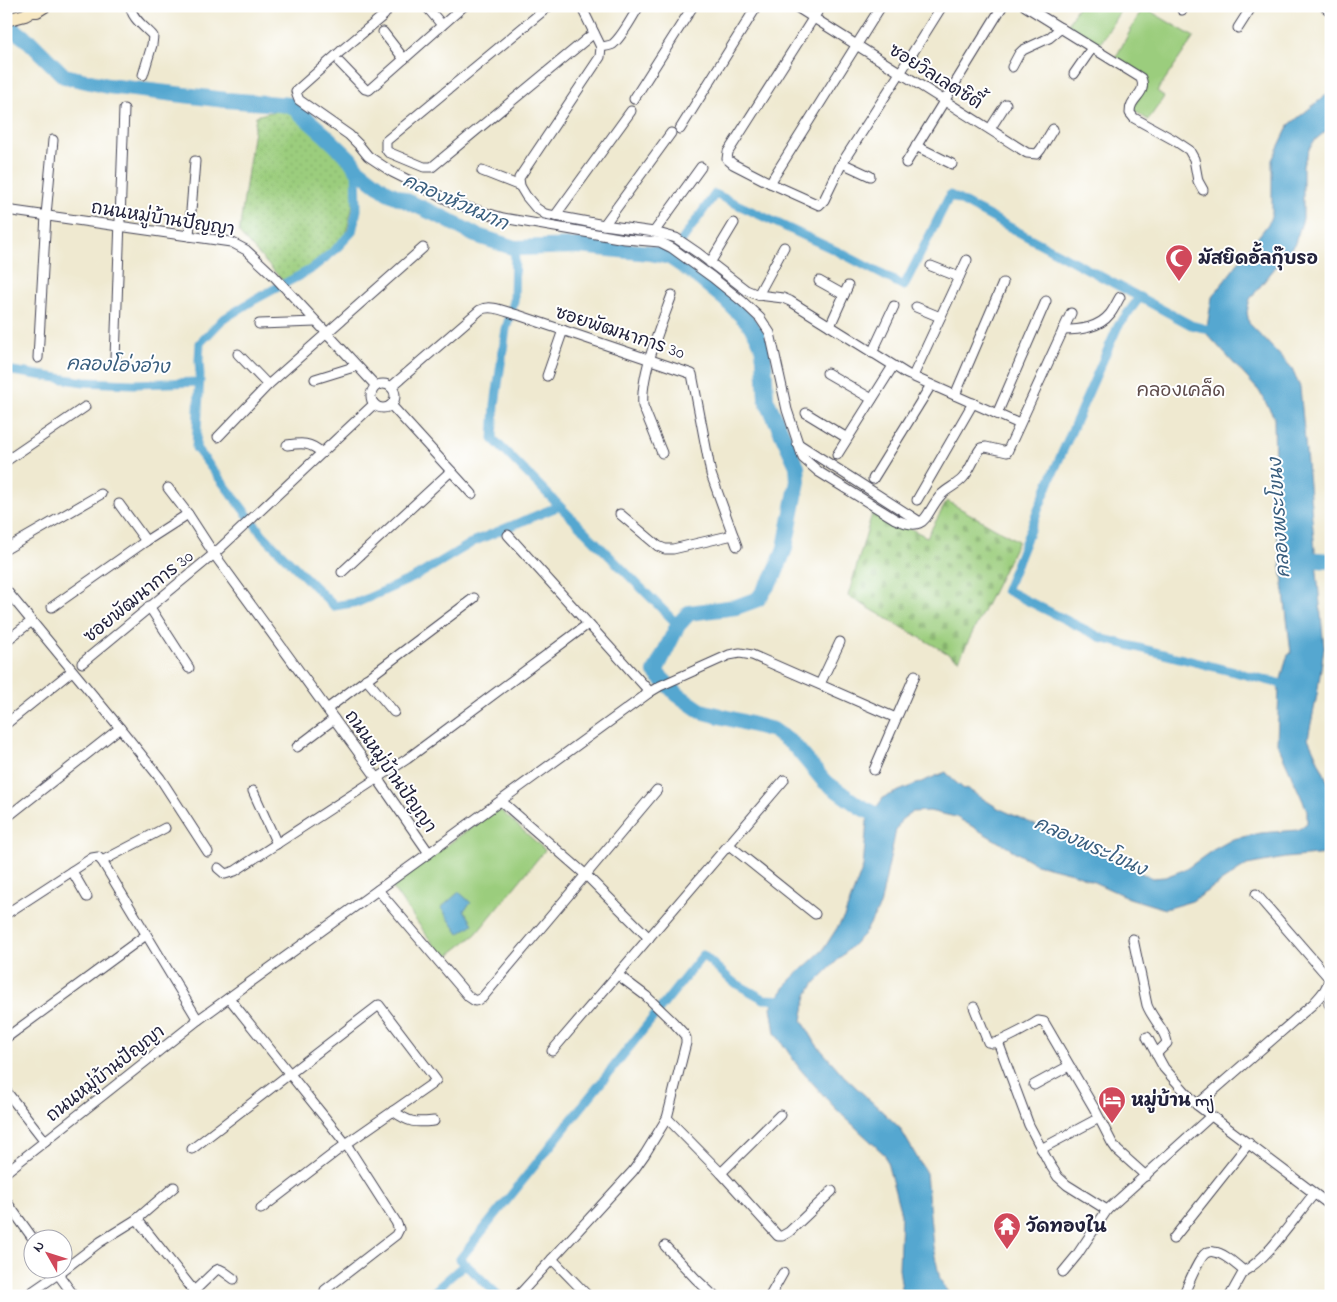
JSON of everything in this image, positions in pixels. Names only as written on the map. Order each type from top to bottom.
[{"type":"street","points":[[6,20],[30,11],[37,11],[45,6]]},
{"type":"street","points":[[131,6],[134,16],[153,36],[143,75]]},
{"type":"street","points":[[385,6],[386,12],[384,15],[296,91],[300,100],[349,135],[368,156],[403,178],[456,204],[503,218],[625,239],[660,242],[672,248],[743,302],[766,325],[770,333],[787,410],[797,443],[807,464],[894,519],[907,525],[920,522],[926,518],[940,496],[964,477],[982,448],[986,447],[1006,452],[1071,313]]},
{"type":"street","points":[[426,6],[442,25]]},
{"type":"street","points":[[340,63],[367,90],[370,89],[464,6]]},
{"type":"street","points":[[549,6],[386,141],[388,152],[424,167],[432,167],[594,33]]},
{"type":"street","points":[[581,6],[601,47],[600,57],[519,178],[520,186],[536,208],[554,216],[654,232],[676,238],[746,290],[758,295],[790,300],[893,366],[1015,422]]},
{"type":"street","points":[[601,47],[613,44],[618,39],[639,6]]},
{"type":"street","points":[[634,99],[693,6]]},
{"type":"street","points":[[680,128],[757,6]]},
{"type":"street","name":"ซอยวิลเลตซิตี้","points":[[795,6],[1027,153],[1037,154],[1053,129]]},
{"type":"street","points":[[820,6],[728,152],[727,159],[770,183],[819,205],[824,200],[842,163],[942,6]]},
{"type":"street","points":[[770,183],[881,6]]},
{"type":"street","points":[[1025,6],[1141,78],[1142,90],[1130,105],[1130,114],[1189,150],[1194,159],[1198,180],[1203,190]]},
{"type":"street","points":[[1238,28],[1252,6]]},
{"type":"street","points":[[1324,6],[1331,12]]},
{"type":"street","points":[[906,163],[1002,7]]},
{"type":"street","points":[[1012,67],[1023,50],[1050,38],[1061,28]]},
{"type":"street","points":[[383,32],[404,59]]},
{"type":"street","points":[[1074,74],[1092,48]]},
{"type":"street","points":[[990,129],[1006,104]]},
{"type":"street","points":[[116,358],[124,109]]},
{"type":"street","points":[[554,216],[631,112]]},
{"type":"street","points":[[604,225],[671,133]]},
{"type":"street","points":[[38,358],[46,215],[53,140]]},
{"type":"street","points":[[916,146],[952,164]]},
{"type":"street","points":[[189,236],[195,161]]},
{"type":"street","points":[[842,163],[870,176]]},
{"type":"street","points":[[654,232],[701,167]]},
{"type":"street","points":[[482,171],[520,186]]},
{"type":"street","name":"ถนนหมู่บ้านปัญญา","points":[[6,210],[231,242],[246,250],[273,275],[376,386]]},
{"type":"street","points":[[710,263],[734,222]]},
{"type":"street","points":[[758,295],[784,247]]},
{"type":"street","points":[[218,437],[268,385],[423,248]]},
{"type":"street","points":[[913,376],[967,260]]},
{"type":"street","points":[[931,266],[958,277]]},
{"type":"street","points":[[819,281],[844,295]]},
{"type":"street","points":[[955,395],[1003,283]]},
{"type":"street","points":[[830,326],[848,286]]},
{"type":"street","points":[[662,453],[643,406],[642,398],[650,359],[672,295]]},
{"type":"street","points":[[1063,330],[1078,330],[1090,327],[1104,320],[1120,297]]},
{"type":"street","points":[[997,414],[1046,301]]},
{"type":"street","points":[[872,353],[894,306]]},
{"type":"street","name":"ซอยพัฒนาการ 30","points":[[391,387],[485,307],[563,330],[692,374],[711,474],[737,546]]},
{"type":"street","points":[[916,307],[940,317]]},
{"type":"street","points":[[259,324],[316,322]]},
{"type":"street","points":[[547,376],[563,330]]},
{"type":"street","points":[[238,354],[268,385]]},
{"type":"street","points":[[315,379],[357,366]]},
{"type":"street","points":[[837,455],[893,366]]},
{"type":"street","points":[[827,374],[872,399]]},
{"type":"street","points":[[384,384],[391,387],[395,394],[394,402],[391,405],[384,408],[374,404],[371,396],[376,386],[384,384]]},
{"type":"street","points":[[873,479],[931,385]]},
{"type":"street","points":[[917,500],[972,403]]},
{"type":"street","points":[[214,554],[374,404]]},
{"type":"street","points":[[391,405],[472,494]]},
{"type":"street","points":[[6,461],[85,406]]},
{"type":"street","points":[[806,413],[847,438]]},
{"type":"street","points":[[797,443],[920,522]]},
{"type":"street","points":[[287,445],[309,444],[316,447],[322,453]]},
{"type":"street","points":[[342,572],[451,471]]},
{"type":"street","name":"ถนนหมู่บ้านปัญญา","points":[[6,1172],[198,1020],[429,853],[168,488]]},
{"type":"street","points":[[6,549],[101,494]]},
{"type":"street","points":[[119,504],[146,540]]},
{"type":"street","points":[[52,607],[146,540],[188,514]]},
{"type":"street","points":[[620,514],[658,546],[665,549],[733,535]]},
{"type":"street","points":[[508,535],[650,692]]},
{"type":"street","name":"ซอยพัฒนาการ 30","points":[[82,663],[214,554]]},
{"type":"street","points":[[6,590],[160,778],[208,852]]},
{"type":"street","points":[[327,709],[474,598]]},
{"type":"street","points":[[149,606],[189,668]]},
{"type":"street","points":[[6,641],[32,621]]},
{"type":"street","points":[[218,868],[225,874],[235,872],[407,759],[588,624]]},
{"type":"street","points":[[820,684],[840,642]]},
{"type":"street","points":[[429,853],[650,692],[729,655],[740,653],[752,654],[896,718]]},
{"type":"street","points":[[6,724],[72,670]]},
{"type":"street","points":[[874,770],[915,675]]},
{"type":"street","points":[[366,679],[394,712]]},
{"type":"street","points":[[296,746],[334,719]]},
{"type":"street","points":[[6,818],[120,728]]},
{"type":"street","points":[[552,1051],[784,780]]},
{"type":"street","points":[[378,890],[469,997],[475,1001],[482,998],[657,790]]},
{"type":"street","points":[[253,791],[277,844]]},
{"type":"street","points":[[501,801],[586,875],[649,938]]},
{"type":"street","points":[[102,861],[165,828]]},
{"type":"street","points":[[729,845],[815,914]]},
{"type":"street","points":[[6,914],[92,858],[98,857],[198,1020]]},
{"type":"street","points":[[72,871],[87,897]]},
{"type":"street","points":[[1197,1105],[1313,1004],[1328,984],[1329,978],[1256,894]]},
{"type":"street","points":[[6,1038],[146,935]]},
{"type":"street","points":[[1133,939],[1146,1005],[1167,1038],[1167,1043],[1156,1054]]},
{"type":"street","points":[[518,1296],[633,1171],[646,1154],[667,1118],[686,1038],[673,1022],[646,996],[618,975]]},
{"type":"street","points":[[229,998],[346,1144],[399,1229],[396,1236],[325,1290]]},
{"type":"street","points":[[192,1149],[379,1005],[436,1080],[346,1144],[261,1210]]},
{"type":"street","points":[[974,1007],[988,1042],[991,1043],[998,1042],[1042,1020],[1112,1143],[1117,1150],[1146,1176]]},
{"type":"street","points":[[1147,1037],[1164,1068],[1197,1105],[1331,1206]]},
{"type":"street","points":[[998,1042],[1029,1125],[1049,1163],[1063,1181],[1107,1210]]},
{"type":"street","points":[[1034,1085],[1069,1066]]},
{"type":"street","points":[[6,1091],[45,1141]]},
{"type":"street","points":[[393,1111],[406,1120],[413,1122],[434,1121]]},
{"type":"street","points":[[721,1173],[780,1115]]},
{"type":"street","points":[[1063,1272],[1077,1255],[1107,1210],[1211,1116]]},
{"type":"street","points":[[667,1118],[721,1173],[776,1234],[780,1236],[789,1232],[832,1191]]},
{"type":"street","points":[[1041,1149],[1099,1118]]},
{"type":"street","points":[[1173,1239],[1249,1143]]},
{"type":"street","points":[[72,1261],[137,1219],[174,1187]]},
{"type":"street","points":[[1230,1296],[1244,1271],[1252,1267],[1276,1242],[1314,1194]]},
{"type":"street","points":[[6,1200],[27,1230]]},
{"type":"street","points":[[137,1219],[194,1294],[219,1269],[234,1279]]},
{"type":"street","points":[[666,1246],[714,1296]]},
{"type":"street","points":[[1183,1296],[1204,1253],[1215,1252],[1222,1255],[1244,1271]]},
{"type":"street","points":[[552,1259],[588,1296]]},
{"type":"street","points":[[770,1296],[783,1273]]},
{"type":"street","points":[[26,1296],[46,1280]]},
{"type":"street","points":[[62,1280],[74,1296]]},
{"type":"green space","points":[[1078,6],[1123,6],[1099,46],[1066,28]]},
{"type":"green space","points":[[1143,7],[1194,37],[1157,91],[1164,97],[1148,120],[1132,109],[1148,80],[1116,57]]},
{"type":"green space","points":[[286,108],[325,135],[356,173],[352,209],[345,239],[286,284],[239,233],[256,116]]},
{"type":"green space","points":[[947,501],[1018,541],[959,660],[848,596],[873,510],[927,537]]},
{"type":"green space","points":[[498,808],[545,850],[476,934],[444,959],[391,886]]},
{"type":"water","name":"คลองพระโขนง","points":[[1331,91],[1331,127],[1315,140],[1303,165],[1303,219],[1295,243],[1250,299],[1247,312],[1249,323],[1291,367],[1300,387],[1324,648],[1308,738],[1331,789],[1331,850],[1328,854],[1285,858],[1247,865],[1192,901],[1165,909],[1129,898],[1076,874],[1036,864],[956,817],[929,811],[912,812],[901,820],[896,830],[880,906],[865,933],[815,983],[807,995],[802,1020],[816,1044],[844,1076],[900,1128],[926,1173],[933,1247],[940,1279],[950,1296],[906,1296],[902,1288],[899,1269],[901,1214],[885,1155],[835,1108],[800,1069],[775,1033],[771,1007],[790,980],[823,950],[844,917],[863,867],[867,821],[884,797],[946,772],[964,789],[966,788],[998,808],[1152,878],[1165,877],[1186,869],[1233,839],[1261,833],[1298,830],[1307,823],[1307,810],[1277,743],[1279,687],[1286,660],[1291,653],[1276,523],[1274,417],[1259,391],[1206,333],[1212,297],[1268,224],[1272,214],[1272,160],[1289,125]]},
{"type":"water","points":[[459,892],[471,903],[464,910],[473,924],[459,934],[441,908]]},
{"type":"waterway","name":"คลองหัวหมาก","points":[[6,24],[29,41],[64,76],[108,86],[226,100],[291,105],[350,159],[356,168],[387,192],[444,218],[475,235],[515,248],[579,246],[650,253],[670,257],[691,271],[725,299],[748,322],[762,346],[766,399],[797,466],[798,481],[785,548],[774,576],[758,599],[736,607],[689,613],[678,625],[655,672],[678,695],[701,711],[773,730],[794,745],[824,781],[859,806],[883,818]]},
{"type":"waterway","points":[[356,168],[357,210],[352,232],[335,250],[310,270],[254,300],[222,320],[200,343],[196,448],[263,535],[334,606],[359,602],[415,577],[475,541],[559,506]]},
{"type":"waterway","points":[[670,257],[715,194],[839,252],[904,286],[950,195],[1191,325],[1218,332]]},
{"type":"waterway","points":[[515,248],[514,301],[506,329],[495,405],[493,439],[678,625]]},
{"type":"waterway","points":[[1140,297],[1118,326],[1050,480],[1006,590],[1104,639],[1290,686]]},
{"type":"waterway","name":"คลองโอ่งอ่าง","points":[[6,370],[84,382],[133,384],[200,382]]},
{"type":"waterway","name":"คลองเคล็ด","points":[[1302,559],[1331,561]]},
{"type":"waterway","points":[[499,1296],[460,1259],[703,955],[733,982],[764,999],[787,1000]]},
{"type":"waterway","points":[[425,1296],[431,1294],[465,1264]]},
{"type":"place","name":"มัสยิดอั้ลกุ๊บรอ","points":[[1179,282]]},
{"type":"place","name":"หมู่บ้าน mj","points":[[1112,1124]]},
{"type":"place","name":"วัดทองใน","points":[[1007,1250]]},
{"type":"district","name":"คลองเคล็ด","points":[[1181,389]]}]
